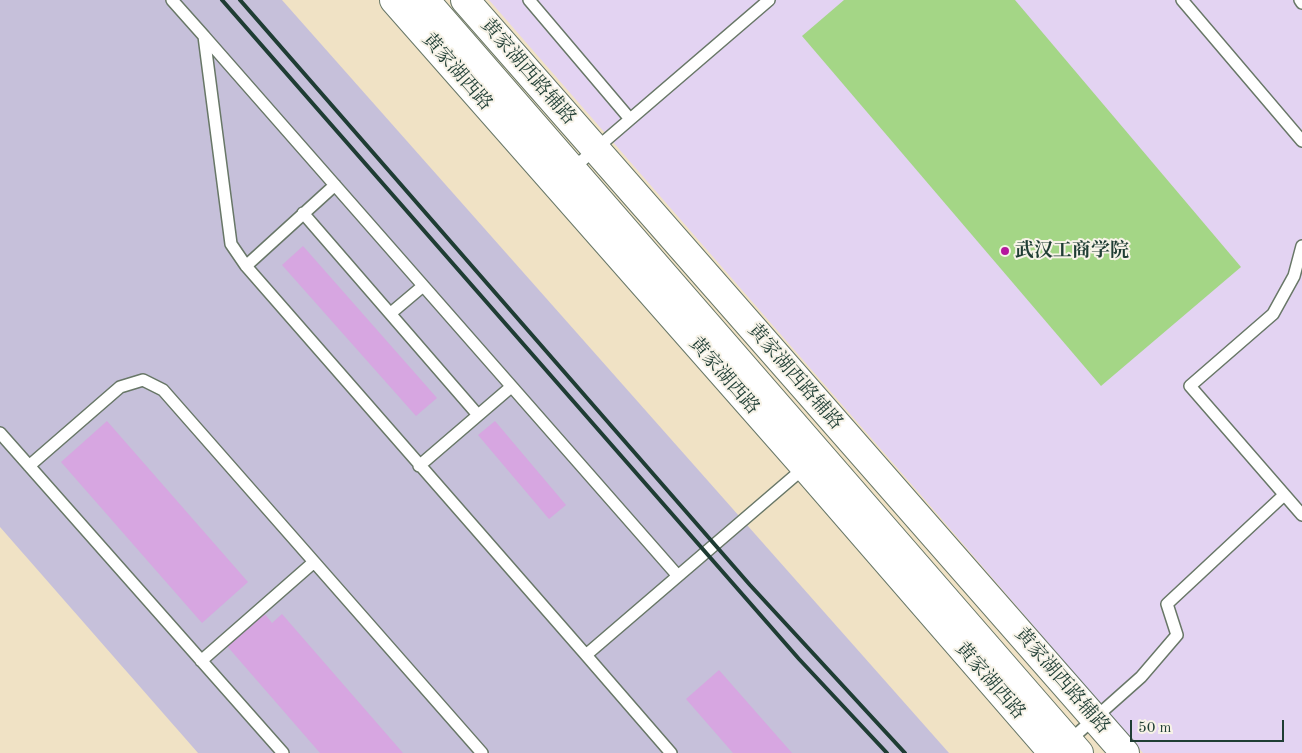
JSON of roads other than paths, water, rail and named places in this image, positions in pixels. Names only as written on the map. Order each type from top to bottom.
[{"type":"main road","name":"黄家湖西路","points":[[394,0],[563,176],[1067,749]]},
{"type":"main road","name":"黄家湖西路","points":[[425,0],[563,176],[805,467],[1067,749]]},
{"type":"main road","name":"黄家湖西路辅路","points":[[465,0],[1125,753]]},
{"type":"lane","points":[[172,0],[678,576]]},
{"type":"lane","points":[[529,0],[630,119]]},
{"type":"lane","points":[[563,176],[769,0]]},
{"type":"lane","points":[[1182,0],[1302,141]]},
{"type":"lane","points":[[204,36],[231,244],[246,266],[671,753]]},
{"type":"lane","points":[[246,266],[335,185]]},
{"type":"lane","points":[[304,213],[478,415]]},
{"type":"lane","points":[[1302,246],[1294,276],[1273,314],[1190,386],[1302,515]]},
{"type":"lane","points":[[391,313],[423,286]]},
{"type":"lane","points":[[29,466],[120,387],[143,380],[163,390],[482,753]]},
{"type":"lane","points":[[419,466],[511,387]]},
{"type":"lane","points":[[0,433],[283,753]]},
{"type":"lane","points":[[586,655],[805,467]]},
{"type":"lane","points":[[1067,749],[1095,718],[1141,677],[1177,636],[1167,604],[1284,495]]},
{"type":"lane","points":[[201,661],[314,562]]},
{"type":"railway","points":[[222,0],[799,659],[887,753]]},
{"type":"railway","points":[[240,0],[750,585],[905,753]]},
{"type":"place","name":"武汉工商学院","points":[[1005,251]]}]
